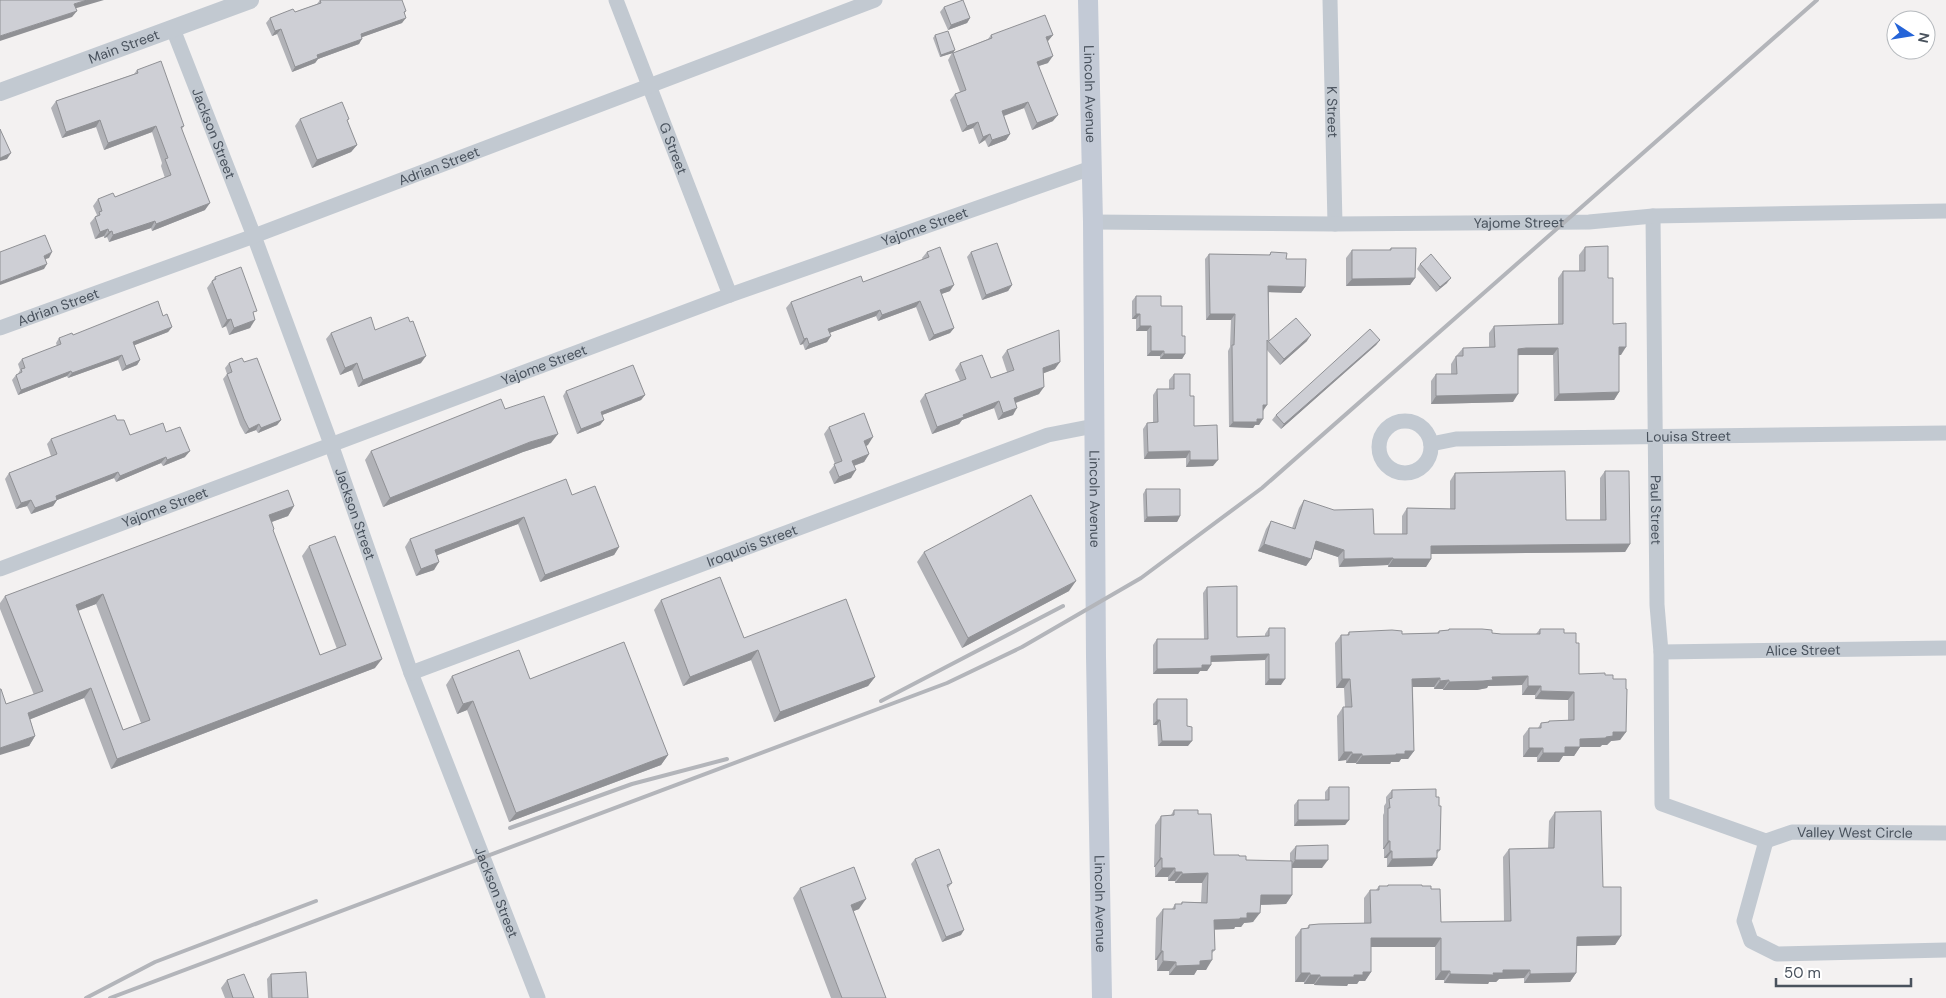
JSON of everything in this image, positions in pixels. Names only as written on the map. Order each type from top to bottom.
[{"type":"main road","name":"Lincoln Avenue","points":[[1088,0],[1093,222],[1096,657],[1102,998]]},
{"type":"street","name":"Main Street","points":[[0,92],[250,0]]},
{"type":"street","name":"G Street","points":[[616,0],[730,296]]},
{"type":"street","name":"Adrian Street","points":[[0,328],[254,236],[875,0]]},
{"type":"street","name":"K Street","points":[[1330,0],[1335,224]]},
{"type":"street","name":"Jackson Street","points":[[173,29],[254,236],[331,444],[412,673],[538,998]]},
{"type":"street","name":"Yajome Street","points":[[0,569],[730,296],[1091,168]]},
{"type":"street","name":"Yajome Street","points":[[1093,222],[1335,224],[1590,222],[1653,216],[1946,211]]},
{"type":"street","name":"Paul Street","points":[[1653,216],[1657,438],[1657,604],[1661,652],[1662,804],[1766,841]]},
{"type":"street","name":"Iroquois Street","points":[[412,673],[1048,435],[1094,426]]},
{"type":"street","name":"Louisa Street","points":[[1431,444],[1456,439],[1946,433]]},
{"type":"street","name":"Alice Street","points":[[1661,652],[1946,648]]},
{"type":"street","name":"Valley West Circle","points":[[1766,841],[1792,832],[1946,833]]},
{"type":"street","points":[[1766,841],[1744,921],[1751,940],[1776,954],[1946,950]]},
{"type":"building","points":[[0,0],[87,0],[74,4],[77,11],[0,36]]},
{"type":"building","points":[[320,0],[402,0],[406,11],[404,12],[406,18],[361,34],[362,39],[317,55],[318,58],[295,67],[281,29],[275,31],[270,18],[293,9],[295,12],[321,3]]},
{"type":"building","points":[[963,0],[970,18],[951,25],[944,7]]},
{"type":"building","points":[[1045,15],[1053,35],[1046,37],[1053,56],[1037,62],[1058,115],[1037,123],[1028,102],[1002,111],[1010,134],[992,140],[990,134],[983,137],[978,122],[967,126],[955,94],[966,90],[953,53],[992,38],[991,35]]},
{"type":"building","points":[[948,31],[955,50],[941,55],[935,35]]},
{"type":"building","points":[[161,61],[184,126],[181,127],[210,203],[156,224],[155,221],[113,235],[112,231],[109,232],[108,229],[100,232],[95,217],[100,215],[99,212],[102,211],[98,199],[113,193],[115,197],[171,175],[165,159],[168,158],[156,126],[108,143],[100,120],[66,132],[56,101],[138,73],[137,70]]},
{"type":"building","points":[[342,102],[357,145],[317,160],[300,119]]},
{"type":"building","points":[[0,129],[11,153],[0,158]]},
{"type":"building","points":[[45,235],[52,252],[44,256],[47,264],[0,282],[0,252]]},
{"type":"building","points":[[997,243],[1012,285],[986,295],[971,252]]},
{"type":"building","points":[[1608,246],[1608,278],[1613,278],[1613,324],[1626,323],[1626,347],[1619,347],[1619,392],[1559,394],[1558,348],[1526,348],[1518,349],[1518,394],[1436,396],[1436,374],[1457,374],[1456,356],[1463,356],[1463,348],[1495,347],[1494,326],[1563,324],[1563,271],[1585,271],[1585,247]]},
{"type":"building","points":[[940,247],[954,285],[940,290],[954,328],[934,335],[920,301],[882,315],[880,310],[828,329],[831,336],[809,344],[807,338],[804,339],[791,302],[861,276],[863,282],[929,257],[927,252]]},
{"type":"building","points":[[1391,248],[1416,248],[1415,278],[1352,279],[1352,250],[1391,250]]},
{"type":"building","points":[[1271,252],[1287,253],[1286,259],[1306,259],[1305,287],[1268,286],[1269,341],[1296,318],[1311,335],[1284,359],[1267,340],[1267,405],[1263,405],[1263,419],[1257,419],[1257,422],[1233,422],[1232,345],[1234,345],[1235,314],[1210,314],[1209,254],[1270,255]]},
{"type":"building","points":[[1431,254],[1451,278],[1440,287],[1420,264]]},
{"type":"building","points":[[241,267],[257,311],[253,312],[255,320],[234,328],[231,319],[227,320],[212,281],[216,279],[215,277]]},
{"type":"building","points":[[1136,296],[1161,296],[1161,306],[1182,306],[1182,336],[1185,336],[1185,354],[1164,354],[1164,351],[1151,351],[1151,326],[1140,326],[1140,314],[1136,314]]},
{"type":"building","points":[[158,301],[163,316],[167,314],[172,327],[133,342],[140,360],[126,366],[122,355],[72,373],[71,371],[21,390],[16,375],[22,372],[21,369],[25,368],[22,359],[61,344],[59,338],[72,333],[73,335]]},
{"type":"building","points":[[371,317],[375,330],[408,317],[410,322],[413,321],[426,356],[363,380],[357,363],[345,368],[331,333]]},
{"type":"building","points":[[1370,329],[1380,340],[1284,424],[1276,415]]},
{"type":"building","points":[[1059,330],[1060,362],[1043,368],[1044,387],[1014,398],[1017,408],[1003,413],[999,401],[937,427],[925,394],[966,379],[960,363],[982,355],[991,378],[1014,370],[1007,350]]},
{"type":"building","points":[[242,358],[244,362],[257,358],[281,420],[261,428],[259,424],[249,429],[227,374],[232,372],[229,363]]},
{"type":"building","points":[[633,365],[645,395],[601,412],[604,420],[581,429],[566,391]]},
{"type":"building","points":[[1174,374],[1190,374],[1190,396],[1194,396],[1194,426],[1217,425],[1218,460],[1190,460],[1190,451],[1148,452],[1147,423],[1158,422],[1157,389],[1174,389]]},
{"type":"building","points":[[544,396],[558,434],[530,442],[390,498],[371,451],[501,399],[505,409]]},
{"type":"building","points":[[864,413],[873,437],[864,441],[869,454],[852,461],[856,470],[839,477],[834,464],[842,461],[829,427]]},
{"type":"building","points":[[115,415],[117,420],[124,420],[130,435],[163,423],[166,432],[180,427],[190,451],[167,460],[166,457],[120,476],[118,472],[56,496],[57,500],[35,508],[31,500],[21,503],[9,473],[57,454],[51,439]]},
{"type":"building","points":[[1565,471],[1566,520],[1606,520],[1605,471],[1629,471],[1630,544],[1431,546],[1431,559],[1344,559],[1344,550],[1316,541],[1311,559],[1264,544],[1271,521],[1295,529],[1304,500],[1334,510],[1373,509],[1374,534],[1407,534],[1407,508],[1455,509],[1455,473]]},
{"type":"building","points":[[566,479],[572,495],[595,486],[619,547],[545,575],[524,517],[435,550],[439,562],[421,569],[410,539]]},
{"type":"building","points":[[1146,489],[1180,489],[1180,516],[1147,517]]},
{"type":"building","points":[[288,490],[294,506],[269,515],[320,655],[346,645],[309,546],[335,536],[382,659],[117,759],[91,688],[28,713],[35,736],[0,748],[0,689],[6,704],[43,691],[5,596]],"holes":[[[103,594],[150,720],[123,730],[76,605]]]},
{"type":"building","points":[[1031,495],[1076,581],[968,638],[924,552]]},
{"type":"building","points":[[720,577],[744,638],[846,599],[875,677],[780,712],[758,650],[690,677],[661,600]]},
{"type":"building","points":[[1237,586],[1237,637],[1269,636],[1269,628],[1285,628],[1285,679],[1269,679],[1269,654],[1211,656],[1211,665],[1202,665],[1202,668],[1157,669],[1157,639],[1208,639],[1207,587]]},
{"type":"building","points":[[1449,629],[1482,629],[1492,630],[1492,633],[1501,634],[1540,634],[1540,629],[1564,629],[1564,633],[1576,633],[1576,643],[1579,643],[1579,674],[1605,673],[1605,675],[1613,675],[1613,679],[1626,679],[1626,732],[1613,732],[1613,736],[1606,738],[1580,739],[1580,747],[1565,747],[1565,753],[1543,753],[1543,748],[1529,748],[1529,728],[1541,728],[1541,723],[1549,721],[1574,720],[1574,692],[1541,691],[1541,686],[1528,686],[1528,676],[1492,677],[1493,680],[1449,682],[1449,680],[1440,681],[1440,678],[1412,679],[1414,751],[1405,751],[1405,754],[1396,755],[1362,756],[1362,754],[1344,752],[1343,707],[1352,707],[1350,679],[1342,679],[1341,635],[1349,635],[1349,632],[1392,630],[1402,631],[1402,634],[1439,633],[1439,631]]},
{"type":"building","points":[[624,642],[668,755],[516,813],[473,701],[463,704],[452,676],[519,650],[530,679]]},
{"type":"building","points":[[1157,699],[1187,699],[1187,726],[1192,727],[1192,741],[1162,741],[1160,720],[1157,720]]},
{"type":"building","points":[[1329,787],[1349,787],[1349,820],[1298,820],[1298,800],[1329,800]]},
{"type":"building","points":[[1436,789],[1436,797],[1439,797],[1439,806],[1441,806],[1440,850],[1437,850],[1437,858],[1392,859],[1390,841],[1388,841],[1388,808],[1390,808],[1389,799],[1392,798],[1392,790]]},
{"type":"building","points":[[1174,810],[1198,810],[1198,814],[1211,814],[1214,855],[1246,856],[1246,860],[1292,861],[1292,895],[1261,895],[1260,913],[1247,913],[1247,918],[1214,920],[1215,950],[1212,950],[1212,960],[1200,961],[1200,965],[1176,966],[1176,962],[1163,961],[1163,951],[1161,951],[1163,909],[1175,909],[1175,904],[1182,904],[1182,902],[1207,903],[1208,873],[1182,874],[1182,872],[1175,872],[1175,868],[1162,868],[1162,858],[1160,858],[1161,816],[1174,815]]},
{"type":"building","points":[[1601,811],[1603,887],[1621,887],[1621,936],[1577,937],[1576,973],[1530,974],[1530,970],[1503,970],[1503,973],[1493,973],[1494,975],[1450,974],[1450,971],[1441,971],[1441,938],[1371,938],[1371,972],[1363,972],[1363,975],[1354,975],[1354,977],[1320,977],[1320,975],[1301,973],[1301,929],[1309,928],[1309,925],[1319,924],[1371,923],[1370,890],[1379,890],[1379,886],[1422,885],[1431,886],[1431,889],[1440,889],[1441,922],[1511,921],[1509,849],[1554,848],[1555,812]]},
{"type":"building","points":[[1328,845],[1328,860],[1295,860],[1296,846]]},
{"type":"building","points":[[939,849],[952,883],[947,885],[964,930],[946,937],[915,859]]},
{"type":"building","points":[[854,867],[866,899],[851,905],[886,998],[842,998],[800,888]]},
{"type":"building","points":[[306,972],[308,998],[272,998],[271,974]]},
{"type":"building","points":[[244,974],[254,998],[233,998],[227,980]]},
{"type":"railway","points":[[110,998],[947,683],[1022,647],[1141,578],[1262,488],[1817,0]]},
{"type":"railway","points":[[881,701],[1063,606]]},
{"type":"railway","points":[[510,828],[632,784],[727,759]]},
{"type":"railway","points":[[86,998],[155,962],[316,901]]}]
